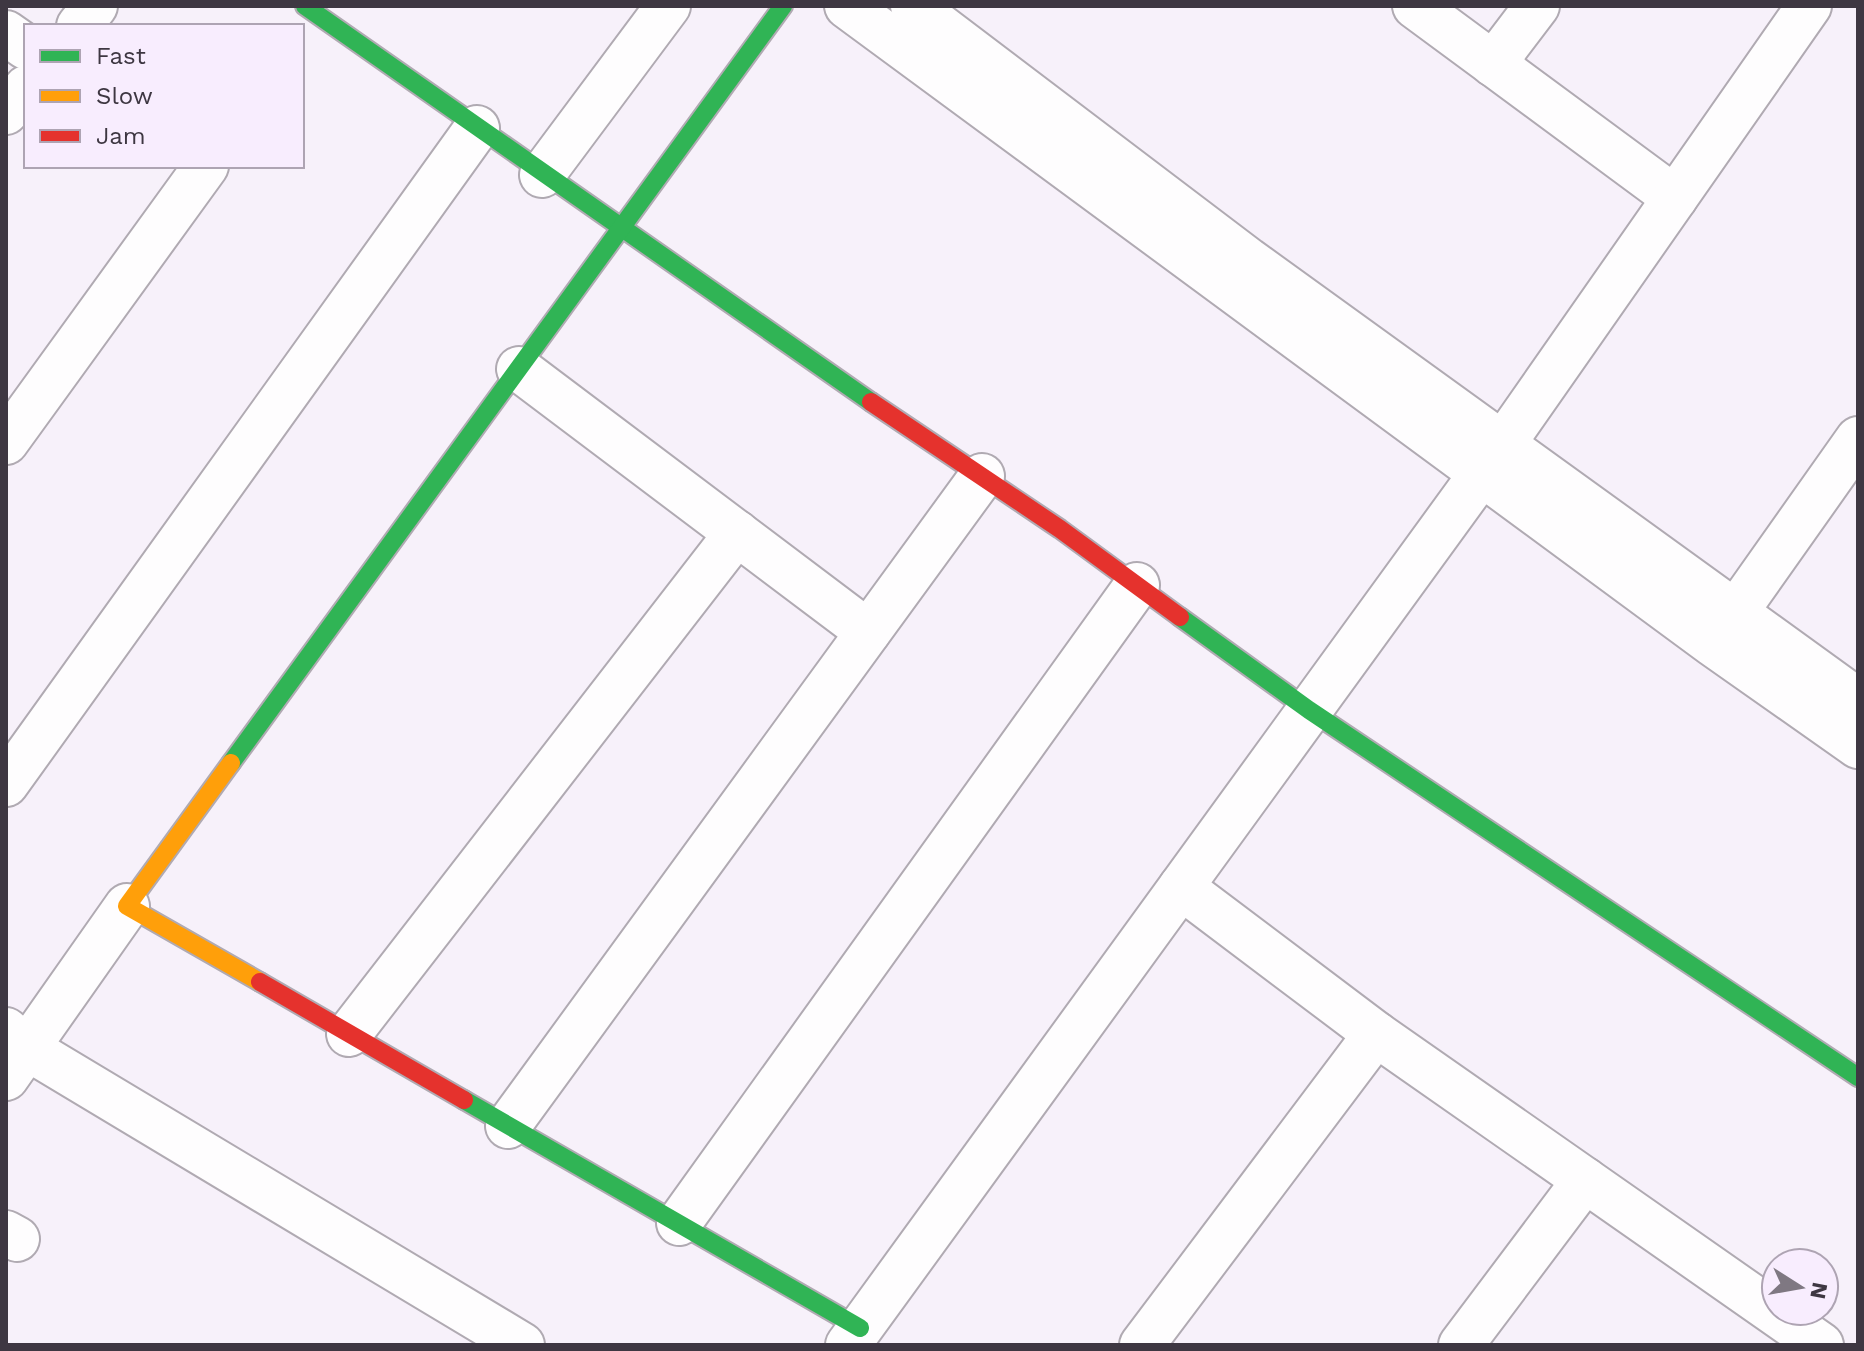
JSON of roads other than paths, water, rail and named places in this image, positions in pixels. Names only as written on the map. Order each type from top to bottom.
[{"type":"street","points":[[81,24],[95,6]]},
{"type":"street","points":[[542,175],[668,6]]},
{"type":"street","points":[[522,1345],[13,1052],[127,906],[783,6]]},
{"type":"street","points":[[847,6],[1493,458],[1735,613],[1858,701]]},
{"type":"street","points":[[913,6],[1248,260],[1493,458],[1713,644],[1858,746]]},
{"type":"street","points":[[1415,6],[1675,198]]},
{"type":"street","points":[[1493,64],[1537,6]]},
{"type":"street","points":[[127,906],[679,1223],[854,1336],[1493,458],[1809,6]]},
{"type":"street","points":[[308,18],[477,128],[982,476],[1309,710],[1858,1077]]},
{"type":"street","points":[[6,33],[24,46]]},
{"type":"street","points":[[6,112],[24,90]]},
{"type":"street","points":[[6,784],[477,128]]},
{"type":"street","points":[[6,442],[205,168]]},
{"type":"street","points":[[519,369],[868,632]]},
{"type":"street","points":[[1735,613],[1858,439]]},
{"type":"street","points":[[508,1126],[982,476]]},
{"type":"street","points":[[349,1034],[737,533]]},
{"type":"street","points":[[679,1223],[1137,585]]},
{"type":"street","points":[[1181,887],[1376,1034],[1585,1180],[1802,1340]]},
{"type":"street","points":[[1142,1345],[1376,1034]]},
{"type":"street","points":[[1461,1345],[1585,1180]]}]
